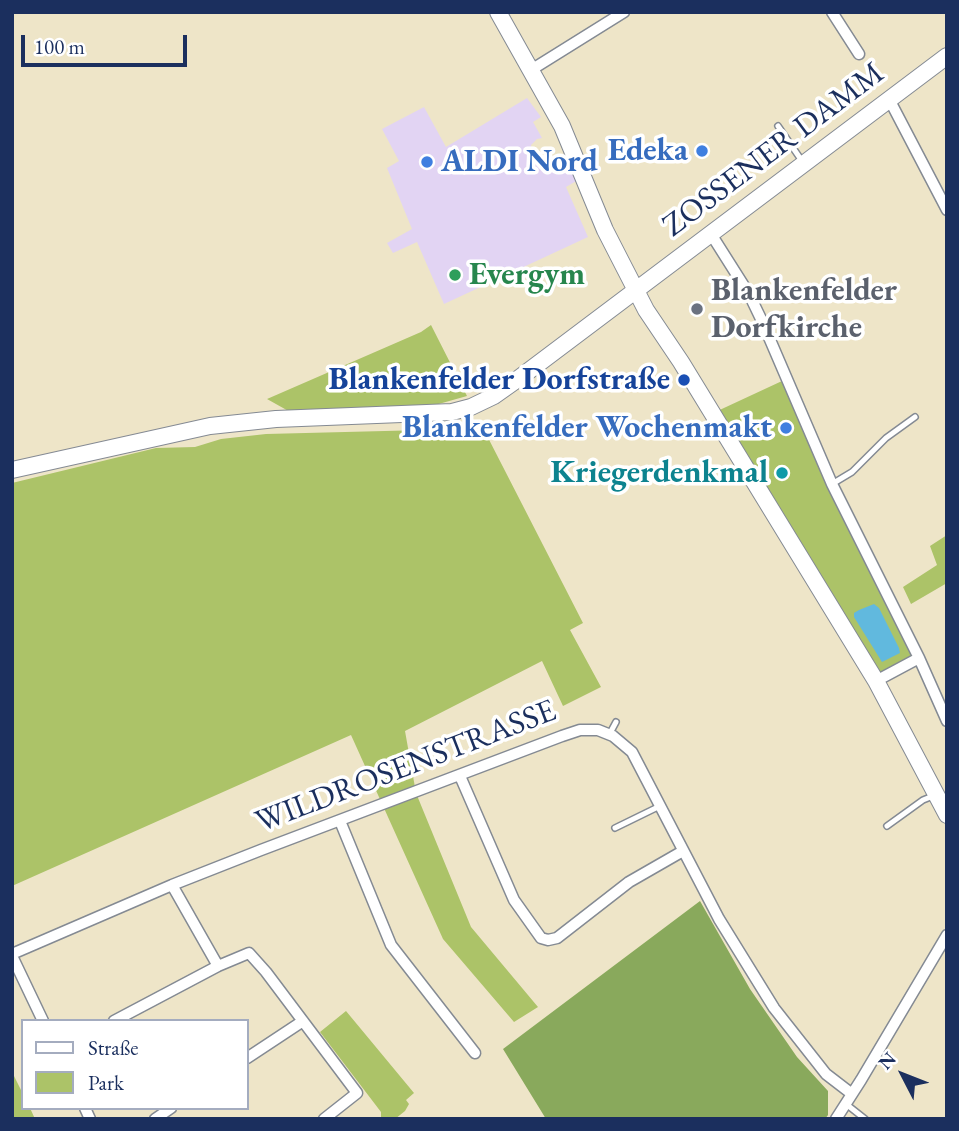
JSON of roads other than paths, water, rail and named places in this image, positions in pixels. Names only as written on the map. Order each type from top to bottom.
[{"type":"main road","points":[[498,12],[562,126],[605,230],[635,290],[876,681],[947,815]]},
{"type":"main road","name":"ZOSSENER DAMM","points":[[12,470],[210,426],[276,419],[452,412],[471,407],[494,396],[947,56]]},
{"type":"street","points":[[531,70],[624,12]]},
{"type":"street","points":[[832,12],[859,54]]},
{"type":"street","points":[[889,99],[947,210]]},
{"type":"street","points":[[711,234],[762,321],[832,484],[919,658],[947,721]]},
{"type":"street","points":[[876,681],[919,658]]},
{"type":"street","name":"WILDROSENSTRASSE","points":[[12,955],[172,885],[580,730],[598,730],[609,734]]},
{"type":"street","points":[[609,734],[632,752],[719,919],[774,1007],[849,1099]]},
{"type":"street","points":[[460,776],[514,900],[541,938],[557,938],[629,882],[683,851]]},
{"type":"street","points":[[340,821],[391,945],[475,1053]]},
{"type":"street","points":[[172,885],[218,966]]},
{"type":"street","points":[[836,1119],[947,935]]},
{"type":"street","points":[[118,1019],[218,966],[249,953],[357,1093],[324,1119]]},
{"type":"street","points":[[12,955],[42,1019]]},
{"type":"street","points":[[248,1057],[303,1021]]},
{"type":"lane","points":[[778,126],[804,163]]},
{"type":"lane","points":[[832,484],[852,472],[886,438],[915,417]]},
{"type":"lane","points":[[609,734],[616,722]]},
{"type":"lane","points":[[887,826],[936,794]]},
{"type":"lane","points":[[615,828],[660,806]]},
{"type":"lane","points":[[849,1099],[865,1119]]},
{"type":"water","points":[[874,604],[879,608],[900,653],[882,662],[854,617],[854,613]]},
{"type":"place","name":"Edeka","points":[[702,151]]},
{"type":"place","name":"ALDI Nord","points":[[427,162]]},
{"type":"place","name":"Evergym","points":[[455,275]]},
{"type":"place","name":"Blankenfelder Dorfkirche","points":[[697,309]]},
{"type":"place","name":"Blankenfelder Dorfstraße","points":[[684,380]]},
{"type":"place","name":"Blankenfelder Wochenmakt","points":[[786,428]]},
{"type":"place","name":"Kriegerdenkmal","points":[[782,473]]}]
